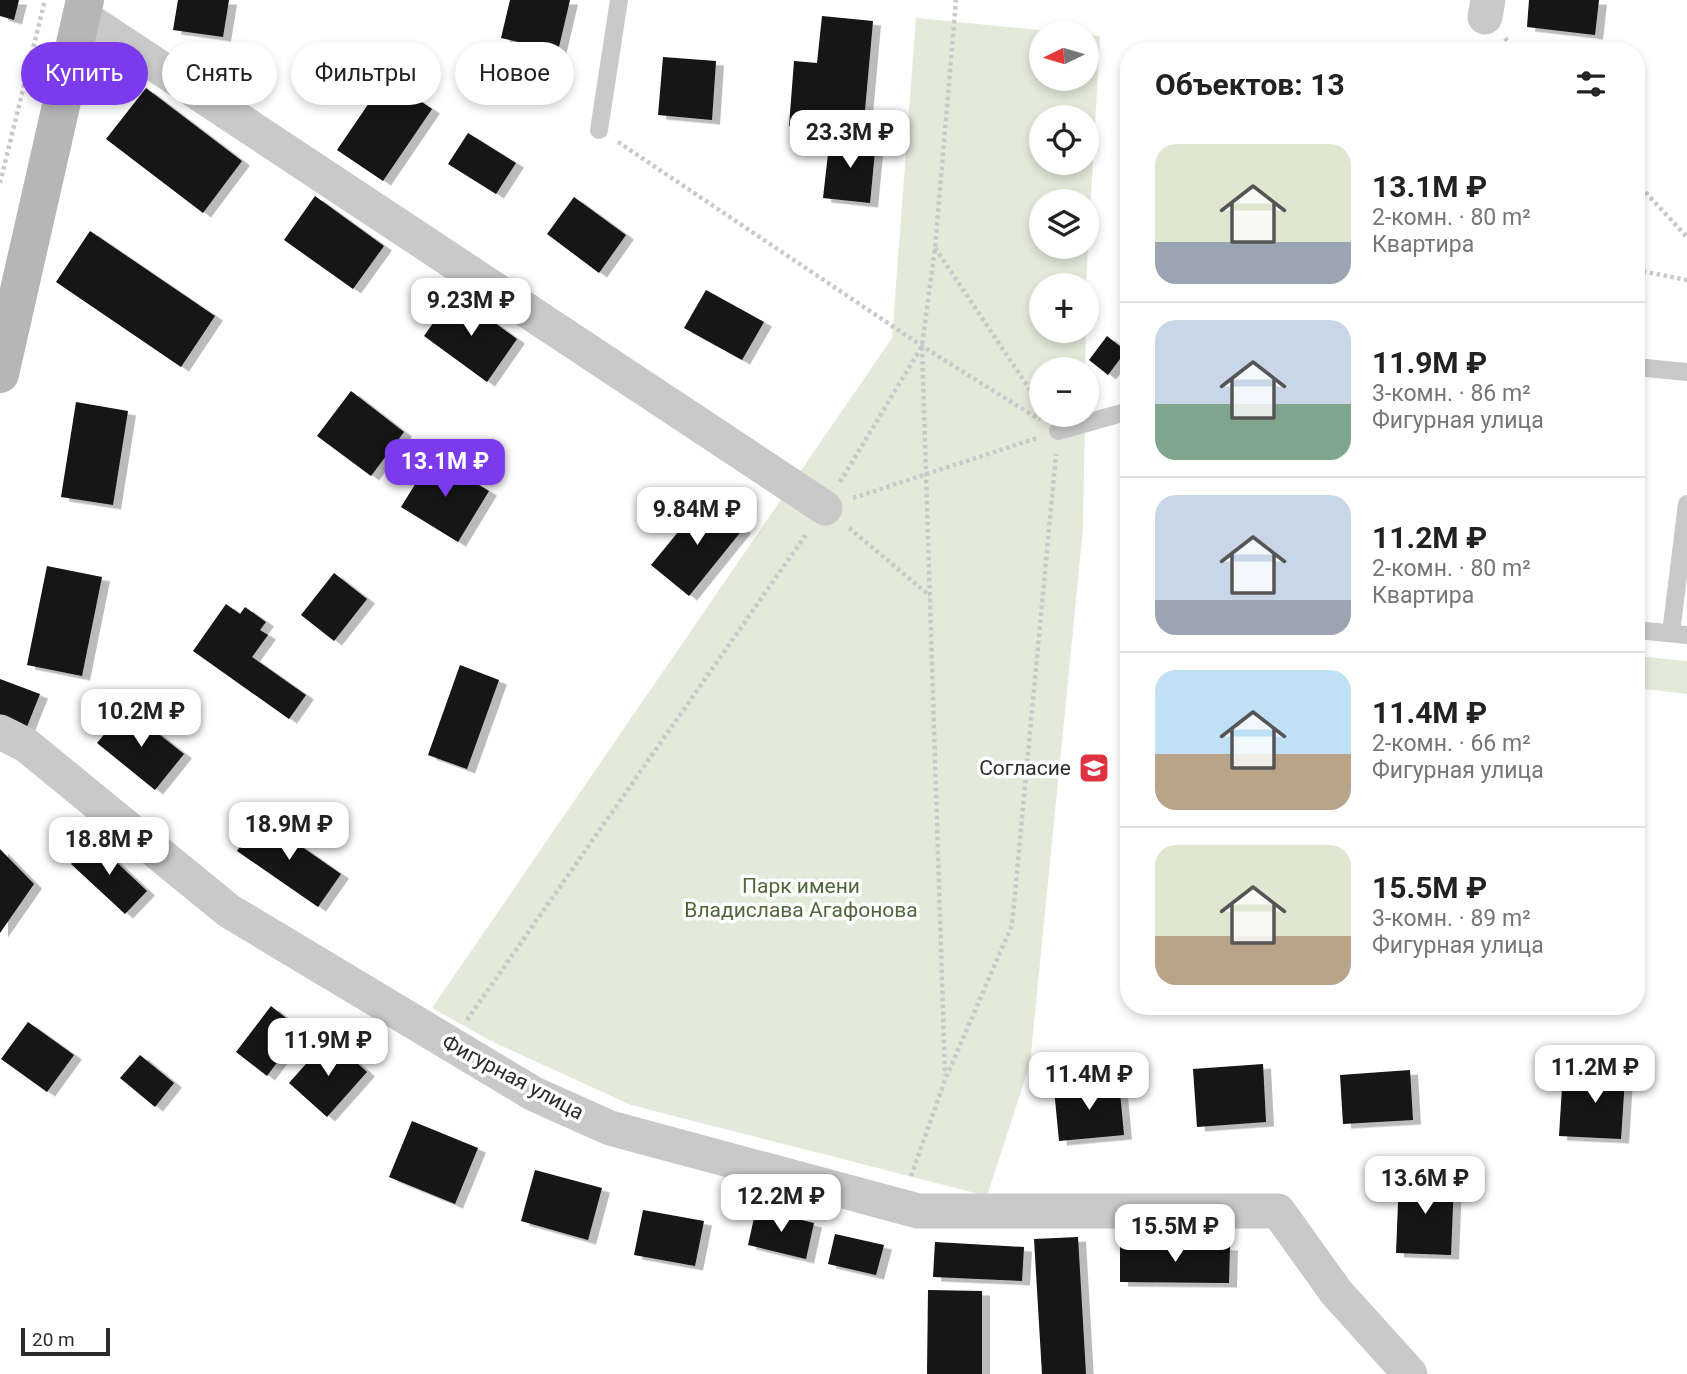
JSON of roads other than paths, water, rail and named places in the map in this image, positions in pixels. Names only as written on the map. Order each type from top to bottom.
[{"type":"street","points":[[0,374],[84,8],[825,508]]},
{"type":"street","name":"Фигурная улица","points":[[0,732],[26,745],[229,911],[534,1094],[610,1128],[918,1211],[1278,1211],[1336,1292],[1410,1374]]},
{"type":"lane","points":[[599,130],[619,0]]},
{"type":"lane","points":[[1645,368],[1687,372]]},
{"type":"lane","points":[[1058,431],[1120,414]]},
{"type":"lane","points":[[1645,631],[1679,634],[1687,504]]},
{"type":"place","name":"Согласие","points":[[1094,768]]},
{"type":"park label","name":"Парк имени Владислава Агафонова","points":[[801,898]]}]
